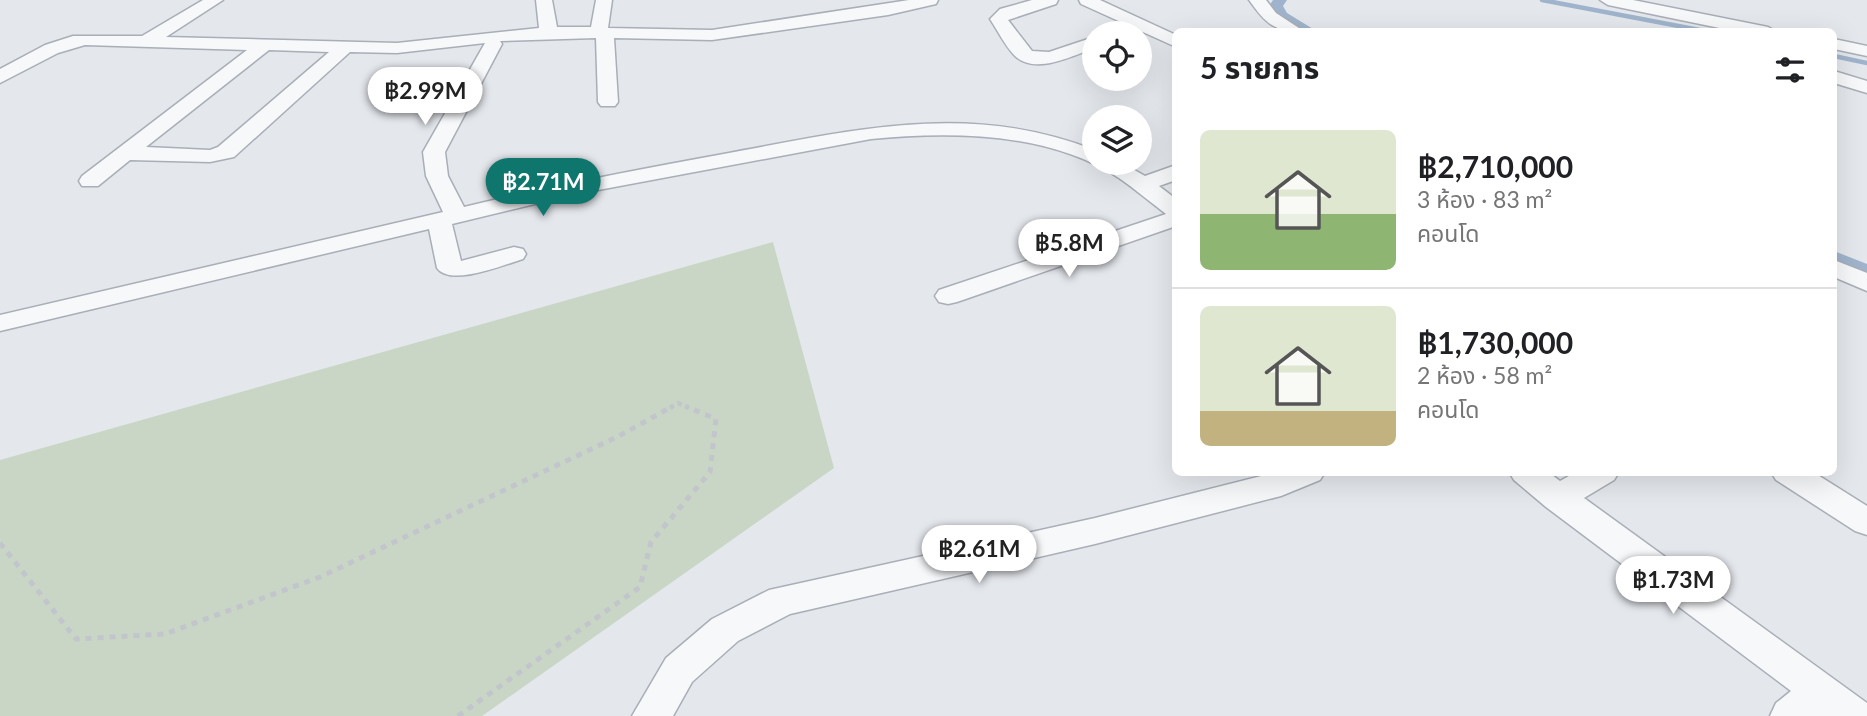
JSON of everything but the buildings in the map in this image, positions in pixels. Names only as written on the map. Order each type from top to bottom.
[{"type":"street","points":[[145,42],[215,0]]},
{"type":"street","points":[[544,0],[549,33]]},
{"type":"street","points":[[604,0],[602,32],[608,102]]},
{"type":"street","points":[[0,77],[65,42],[397,48],[549,33],[712,35],[888,10],[930,0]]},
{"type":"street","points":[[1050,0],[1006,13],[999,19],[1023,54],[1029,58],[1042,60],[1082,46]]},
{"type":"street","points":[[1087,0],[1131,21]]},
{"type":"street","points":[[1257,0],[1270,16],[1290,28]]},
{"type":"street","points":[[1608,0],[1705,25],[1732,28]]},
{"type":"street","points":[[1705,25],[1710,0]]},
{"type":"street","points":[[755,10],[763,13],[775,27]]},
{"type":"street","points":[[1152,31],[1172,40]]},
{"type":"street","points":[[494,44],[434,152],[448,218],[450,268],[455,270],[514,254]]},
{"type":"street","points":[[90,181],[264,45]]},
{"type":"street","points":[[1837,45],[1867,51]]},
{"type":"street","points":[[125,153],[210,156],[226,152],[345,47]]},
{"type":"street","points":[[1837,78],[1867,87]]},
{"type":"street","points":[[0,323],[591,184],[777,149],[916,127],[973,128],[1036,138],[1082,153]]},
{"type":"street","points":[[1142,185],[1172,174]]},
{"type":"street","points":[[1129,175],[1172,207]]},
{"type":"street","points":[[947,296],[1172,219]]},
{"type":"street","points":[[1837,269],[1867,283]]},
{"type":"street","points":[[652,716],[679,670],[725,630],[782,601],[1095,531],[1281,484],[1300,476]]},
{"type":"street","points":[[1530,476],[1854,716]]},
{"type":"street","points":[[1558,498],[1596,476]]},
{"type":"street","points":[[1793,476],[1867,522]]},
{"type":"street","points":[[1790,716],[1820,691]]},
{"type":"path","points":[[0,543],[76,639],[164,634],[320,577],[619,436],[678,403],[716,419],[710,472],[652,542],[640,587],[458,716]]},
{"type":"green space","points":[[773,242],[834,468],[482,716],[0,716],[0,460]]},
{"type":"waterway","points":[[1280,0],[1276,6],[1282,16],[1304,28]]},
{"type":"waterway","points":[[1542,0],[1689,28]]},
{"type":"waterway","points":[[1837,57],[1867,63]]},
{"type":"waterway","points":[[1837,258],[1867,272]]}]
